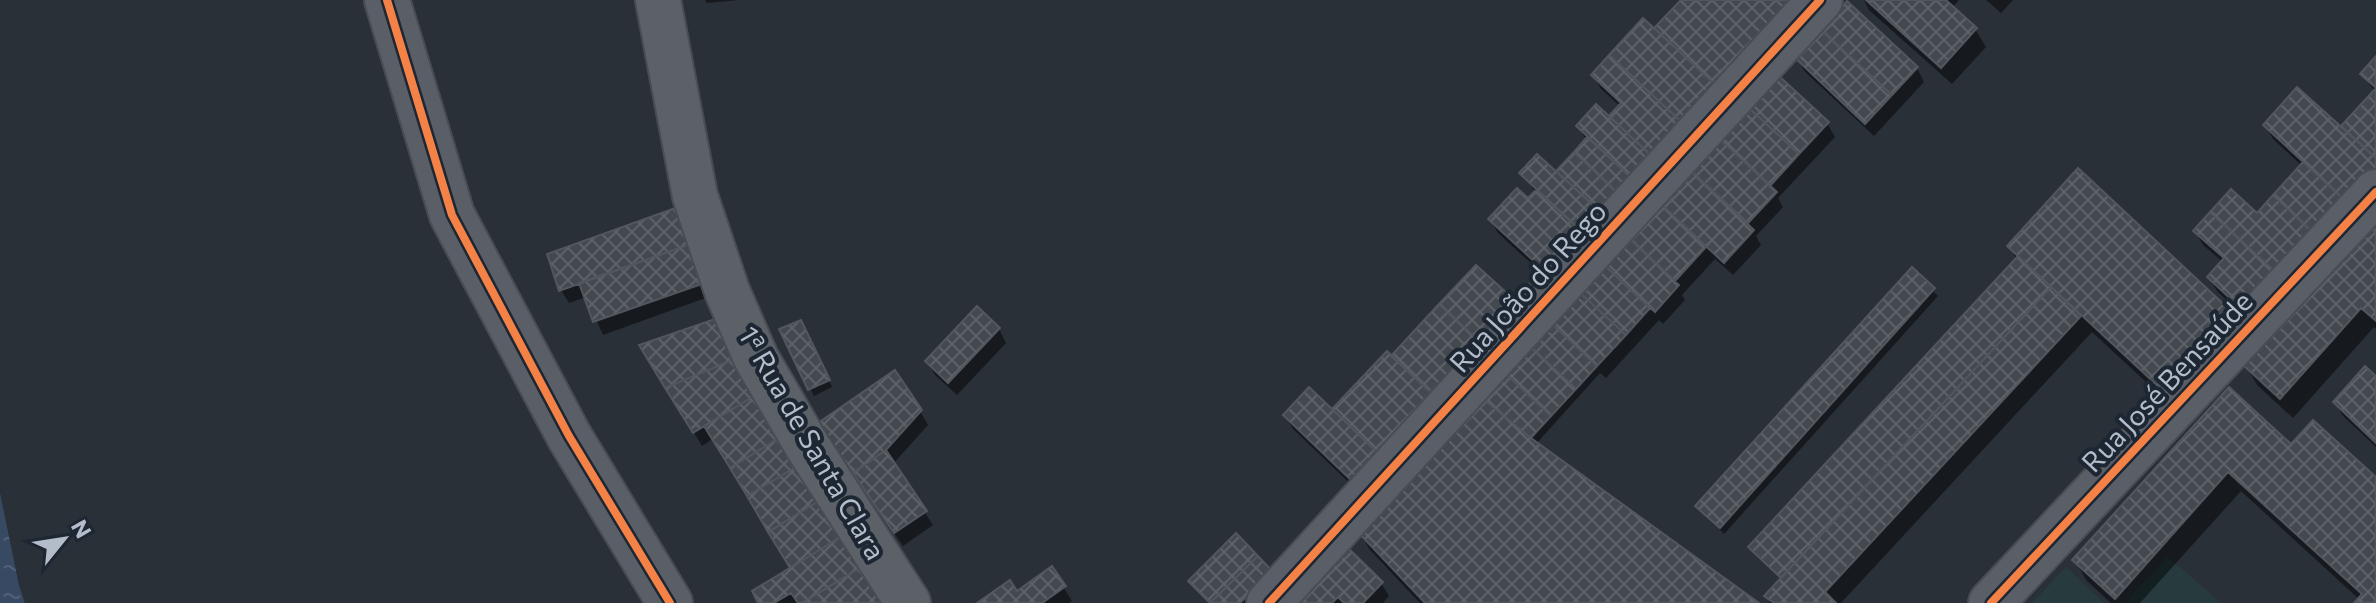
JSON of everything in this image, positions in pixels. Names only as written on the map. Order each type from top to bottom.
[{"type":"main road","name":"1ª Rua de Santa Clara","points":[[658,0],[695,196],[727,291],[756,358],[806,444],[908,603]]},
{"type":"street","points":[[387,0],[452,215],[569,436],[670,603]]},
{"type":"street","name":"Rua João do Rego","points":[[1269,603],[1820,0]]},
{"type":"street","name":"Rua José Bensaúde","points":[[2000,600],[2376,192]]},
{"type":"green space","points":[[2167,556],[2221,603],[2125,603]]},
{"type":"green space","points":[[2066,567],[2104,603],[2032,603]]},
{"type":"water","points":[[0,493],[19,585],[25,603],[0,603]]},
{"type":"pier","points":[[0,489],[4,492],[22,584],[29,603],[25,603],[19,585]]},
{"type":"building","points":[[1681,0],[1803,0],[1721,90],[1654,28]]},
{"type":"building","points":[[1866,0],[1946,0],[1977,28],[1941,68]]},
{"type":"building","points":[[1847,1],[1918,67],[1892,95],[1821,30]]},
{"type":"building","points":[[1643,18],[1721,90],[1687,127],[1609,55]]},
{"type":"building","points":[[1821,30],[1892,95],[1865,124],[1795,58]]},
{"type":"building","points":[[1609,55],[1687,127],[1656,160],[1609,116],[1621,103],[1591,75]]},
{"type":"building","points":[[2376,56],[2376,88],[2360,74]]},
{"type":"building","points":[[1779,76],[1829,122],[1799,154],[1749,108]]},
{"type":"building","points":[[2297,87],[2376,158],[2376,177],[2350,205],[2263,125]]},
{"type":"building","points":[[2376,88],[2376,158],[2341,126]]},
{"type":"building","points":[[1596,104],[1656,160],[1636,182],[1576,126]]},
{"type":"building","points":[[1749,108],[1799,154],[1770,186],[1720,139]]},
{"type":"building","points":[[1587,137],[1636,182],[1622,197],[1574,152]]},
{"type":"building","points":[[1720,139],[1777,192],[1748,223],[1691,171]]},
{"type":"building","points":[[1574,152],[1622,197],[1605,216],[1556,171]]},
{"type":"building","points":[[1537,154],[1605,216],[1587,236],[1519,173]]},
{"type":"building","points":[[2303,162],[2350,205],[2320,239],[2273,195]]},
{"type":"building","points":[[2078,168],[2246,325],[2175,402],[2007,246]]},
{"type":"building","points":[[1691,171],[1754,230],[1724,263],[1661,204]]},
{"type":"building","points":[[1517,188],[1528,198],[1536,190],[1587,236],[1550,276],[1488,219]]},
{"type":"building","points":[[2231,189],[2257,213],[2273,195],[2320,239],[2283,279],[2210,212]]},
{"type":"building","points":[[1661,204],[1706,247],[1675,281],[1629,238]]},
{"type":"building","points":[[678,207],[691,244],[559,291],[547,254]]},
{"type":"building","points":[[2210,212],[2283,279],[2249,316],[2207,277],[2224,258],[2193,231]]},
{"type":"building","points":[[2376,216],[2376,321],[2361,308],[2280,399],[2243,365]]},
{"type":"building","points":[[1629,238],[1679,285],[1655,312],[1604,265]]},
{"type":"building","points":[[691,244],[705,283],[593,322],[579,283]]},
{"type":"building","points":[[2018,256],[2051,287],[1781,578],[1748,547]]},
{"type":"building","points":[[1476,265],[1519,304],[1482,344],[1439,304]]},
{"type":"building","points":[[1604,265],[1650,308],[1626,335],[1579,292]]},
{"type":"building","points":[[1912,267],[1935,288],[1720,528],[1695,506]]},
{"type":"building","points":[[2051,287],[2081,316],[1825,592],[1836,603],[1774,603],[1764,596]]},
{"type":"building","points":[[1579,292],[1626,335],[1597,366],[1551,323]]},
{"type":"building","points":[[1439,304],[1482,344],[1435,396],[1391,356]]},
{"type":"building","points":[[977,306],[1000,328],[948,383],[925,361]]},
{"type":"building","points":[[721,317],[737,358],[665,388],[639,345]]},
{"type":"building","points":[[801,320],[830,380],[808,390],[779,329]]},
{"type":"building","points":[[1551,323],[1597,366],[1576,389],[1530,346]]},
{"type":"building","points":[[1530,346],[1576,389],[1551,416],[1505,373]]},
{"type":"building","points":[[1387,351],[1435,396],[1379,454],[1332,409]]},
{"type":"building","points":[[737,358],[759,393],[693,433],[665,388]]},
{"type":"building","points":[[2365,366],[2376,376],[2376,443],[2333,402]]},
{"type":"building","points":[[895,370],[922,410],[886,450],[853,473],[818,423]]},
{"type":"building","points":[[1505,373],[1551,416],[1531,438],[1482,398]]},
{"type":"building","points":[[1309,387],[1379,454],[1352,481],[1283,415]]},
{"type":"building","points":[[2229,387],[2291,444],[2313,420],[2376,477],[2376,603],[2354,603],[2362,594],[2228,472],[2115,599],[2072,560]]},
{"type":"building","points":[[759,393],[784,435],[730,468],[704,426]]},
{"type":"building","points":[[1482,398],[1531,438],[1759,603],[1425,603],[1355,529]]},
{"type":"building","points":[[784,435],[801,464],[747,496],[730,468]]},
{"type":"building","points":[[886,450],[927,511],[894,533],[853,473]]},
{"type":"building","points":[[801,464],[822,499],[768,532],[747,496]]},
{"type":"building","points":[[822,499],[844,535],[790,568],[768,532]]},
{"type":"building","points":[[1236,533],[1258,556],[1210,603],[1188,581]]},
{"type":"building","points":[[844,535],[863,566],[802,603],[798,603],[791,593],[774,603],[758,603],[752,591]]},
{"type":"building","points":[[1345,545],[1383,582],[1363,603],[1344,603],[1338,597],[1332,603],[1288,603]]},
{"type":"building","points":[[1258,556],[1272,571],[1240,603],[1210,603]]},
{"type":"building","points":[[863,566],[884,601],[802,603]]},
{"type":"building","points":[[1052,566],[1066,586],[1042,603],[977,603],[1010,580],[1017,591]]},
{"type":"cycle path","points":[[387,0],[452,215],[569,436],[670,603]]},
{"type":"cycle path","points":[[1269,603],[1820,0]]},
{"type":"cycle path","points":[[1991,603],[2376,192]]}]
